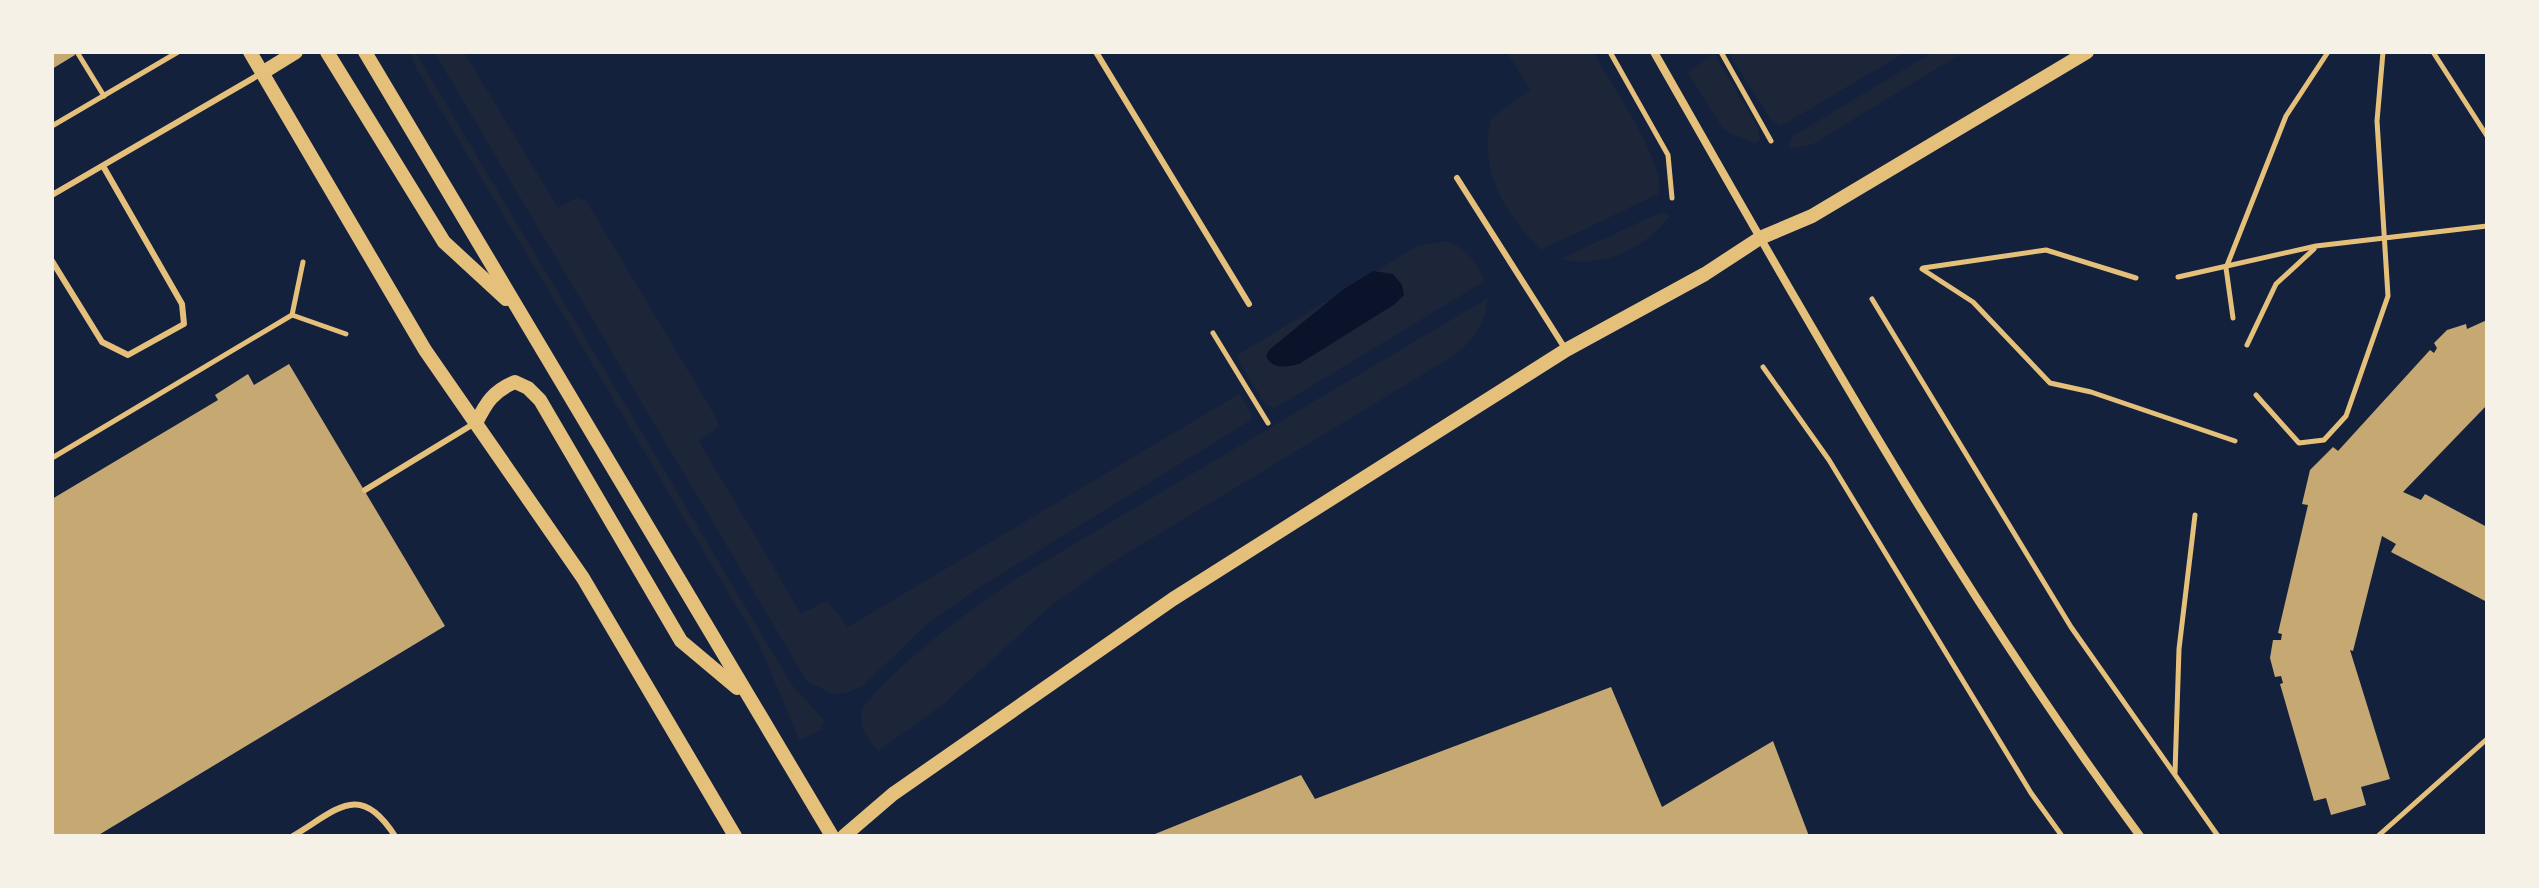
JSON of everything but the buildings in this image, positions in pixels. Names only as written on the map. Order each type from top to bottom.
[{"type":"street","points":[[250,52],[425,350],[583,578],[735,836]]},
{"type":"street","points":[[262,73],[296,52]]},
{"type":"street","points":[[327,52],[444,242],[518,310]]},
{"type":"street","points":[[365,52],[832,836]]},
{"type":"street","points":[[1654,52],[1760,238],[1998,631],[2140,836]]},
{"type":"street","points":[[844,836],[893,794],[1173,599],[1566,350],[1705,274],[1760,238],[1812,216],[2087,52]]},
{"type":"street","points":[[476,423],[487,400],[498,388],[515,382],[528,388],[540,400],[681,641],[747,696]]},
{"type":"lane","points":[[1096,52],[1249,304]]},
{"type":"lane","points":[[52,195],[262,73]]},
{"type":"lane","points":[[52,261],[102,342],[128,355],[184,324],[182,304],[103,166]]},
{"type":"lane","points":[[1457,178],[1566,350]]},
{"type":"lane","points":[[365,490],[476,423]]},
{"type":"lane","points":[[293,836],[345,805],[366,803],[381,813],[395,836]]},
{"type":"path","points":[[77,52],[104,96]]},
{"type":"path","points":[[52,126],[178,52]]},
{"type":"path","points":[[1610,52],[1668,155],[1672,198]]},
{"type":"path","points":[[1721,52],[1771,141]]},
{"type":"path","points":[[2233,318],[2226,268],[2286,116],[2328,52]]},
{"type":"path","points":[[2256,395],[2299,443],[2324,440],[2346,416],[2388,296],[2377,121],[2383,52]]},
{"type":"path","points":[[2433,52],[2487,136]]},
{"type":"path","points":[[2178,277],[2316,246],[2487,226]]},
{"type":"path","points":[[2247,345],[2276,284],[2316,246]]},
{"type":"path","points":[[2136,278],[2046,250],[1922,269],[1973,302],[2050,383],[2091,392],[2235,441]]},
{"type":"path","points":[[52,458],[292,315],[303,262]]},
{"type":"path","points":[[1872,299],[2071,627],[2218,836]]},
{"type":"path","points":[[292,315],[346,334]]},
{"type":"path","points":[[1213,333],[1268,423]]},
{"type":"path","points":[[1763,367],[1829,460],[2031,793],[2062,836]]},
{"type":"path","points":[[2175,774],[2179,649],[2195,515]]},
{"type":"path","points":[[2378,836],[2487,739]]},
{"type":"shaded area","points":[[410,52],[415,52],[792,685],[824,720],[821,730],[799,740],[760,646],[416,68]]},
{"type":"shaded area","points":[[434,52],[464,52],[558,208],[576,198],[586,201],[718,421],[719,427],[699,441],[801,614],[827,601],[848,627],[1239,394],[1251,413],[1251,420],[972,592],[925,626],[863,686],[847,693],[833,694],[807,681]]},
{"type":"shaded area","points":[[1507,52],[1593,52],[1647,145],[1659,182],[1658,194],[1541,250],[1506,206],[1488,156],[1491,119],[1530,90]]},
{"type":"shaded area","points":[[1728,52],[1906,52],[1781,126],[1771,120]]},
{"type":"shaded area","points":[[1933,52],[1964,52],[1813,144],[1788,149],[1793,136]]},
{"type":"shaded area","points":[[1714,53],[1758,128],[1760,139],[1755,144],[1724,130],[1688,73]]},
{"type":"shaded area","points":[[1662,212],[1670,216],[1659,228],[1621,254],[1592,261],[1560,259]]},
{"type":"shaded area","points":[[1447,241],[1470,256],[1485,281],[1280,405],[1274,408],[1265,404],[1236,356],[1417,246]]},
{"type":"shaded area","points":[[1373,271],[1393,274],[1402,285],[1404,295],[1395,304],[1299,364],[1281,366],[1269,361],[1266,357],[1269,350],[1341,291]]},
{"type":"shaded area","points":[[1488,298],[1478,330],[1455,355],[1111,563],[1052,605],[940,707],[878,751],[862,725],[863,707],[916,654],[976,607],[1017,578]]}]
